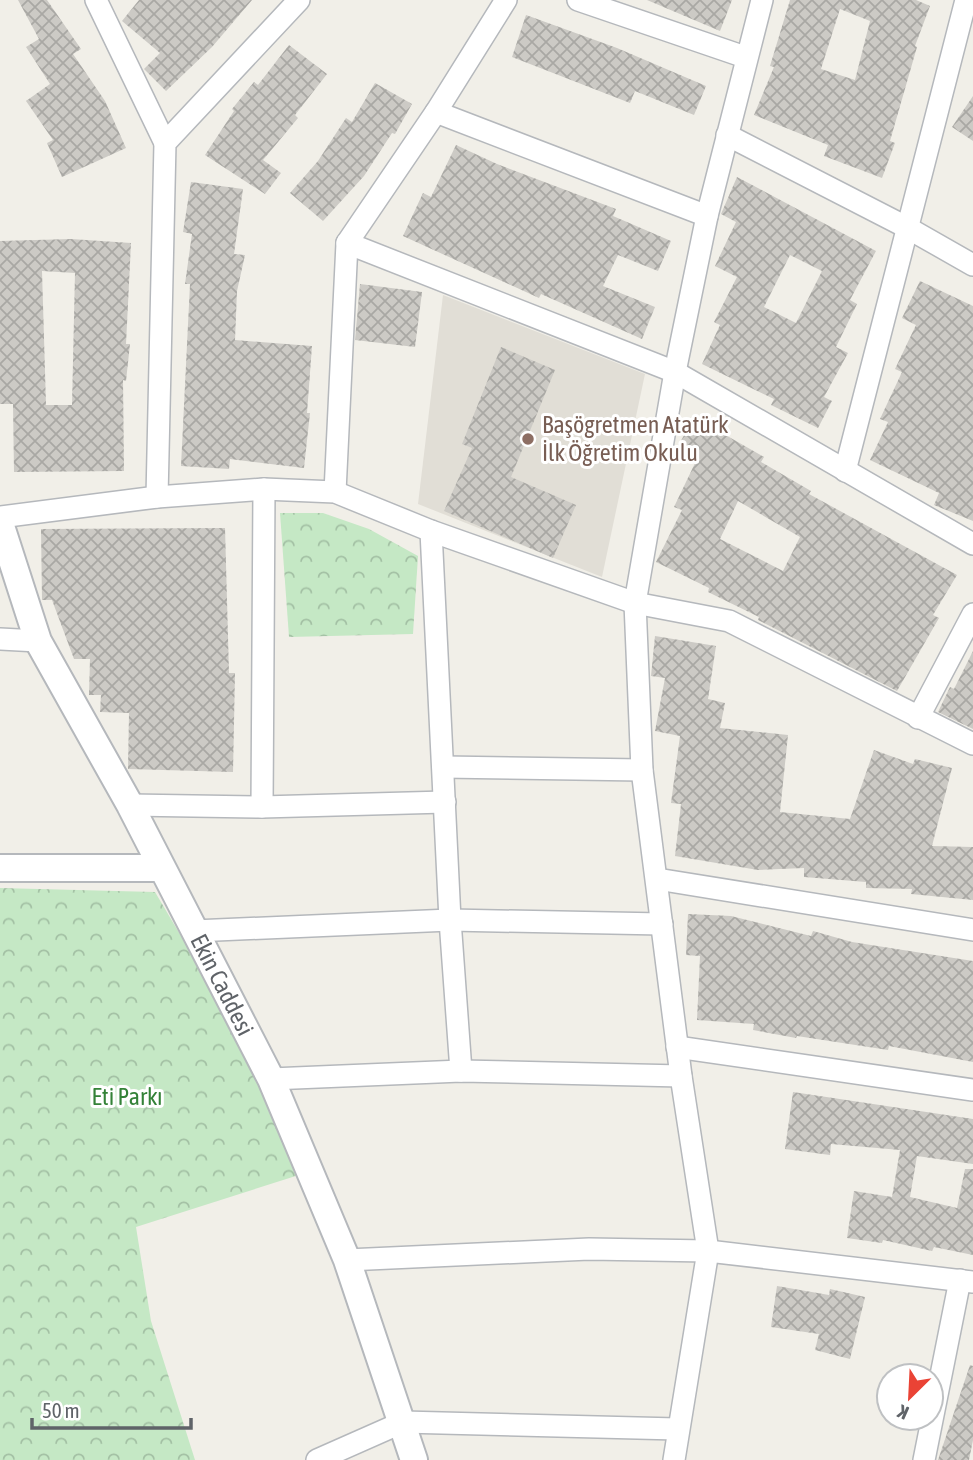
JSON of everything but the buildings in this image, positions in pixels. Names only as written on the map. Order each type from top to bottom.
[{"type":"street","points":[[96,0],[165,143],[157,496]]},
{"type":"street","points":[[165,143],[299,0]]},
{"type":"street","points":[[335,492],[347,243],[436,112],[506,0]]},
{"type":"street","points":[[578,0],[745,57]]},
{"type":"street","points":[[674,1460],[708,1251],[677,1047],[642,770],[635,603],[675,372],[707,216],[745,57],[762,0]]},
{"type":"street","points":[[845,471],[966,0]]},
{"type":"street","points":[[436,112],[707,216]]},
{"type":"street","points":[[727,135],[906,227],[973,265]]},
{"type":"street","points":[[347,243],[675,372],[973,544]]},
{"type":"street","points":[[262,807],[264,489]]},
{"type":"street","points":[[0,517],[157,496],[264,489],[335,492],[431,531],[635,603],[730,621],[973,744]]},
{"type":"street","name":"Ekin Caddesi","points":[[0,523],[38,641],[130,805],[271,1079],[347,1260],[414,1460]]},
{"type":"street","points":[[431,531],[450,920],[461,1071]]},
{"type":"street","points":[[918,718],[973,614]]},
{"type":"street","points":[[0,639],[38,641]]},
{"type":"street","points":[[443,767],[642,770]]},
{"type":"street","points":[[130,805],[262,807],[445,802]]},
{"type":"street","points":[[0,868],[161,868]]},
{"type":"street","points":[[657,879],[973,930]]},
{"type":"street","points":[[194,931],[450,920],[662,924]]},
{"type":"street","points":[[677,1047],[973,1090]]},
{"type":"street","points":[[271,1079],[461,1071],[681,1076]]},
{"type":"street","points":[[347,1260],[589,1249],[708,1251],[967,1281],[924,1460]]},
{"type":"street","points":[[317,1460],[403,1422],[677,1429]]},
{"type":"shaded area","name":"Başögretmen Atatürk İlk Öğretim Okulu","points":[[443,295],[645,374],[602,577],[418,504]]},
{"type":"green space","points":[[280,513],[323,513],[369,529],[418,556],[413,634],[289,637]]},
{"type":"green space","name":"Eti Parkı","points":[[0,888],[155,892],[233,1024],[302,1174],[136,1227],[151,1321],[195,1460],[0,1460]]},
{"type":"place","name":"Başögretmen Atatürk İlk Öğretim Okulu","points":[[528,439]]}]
